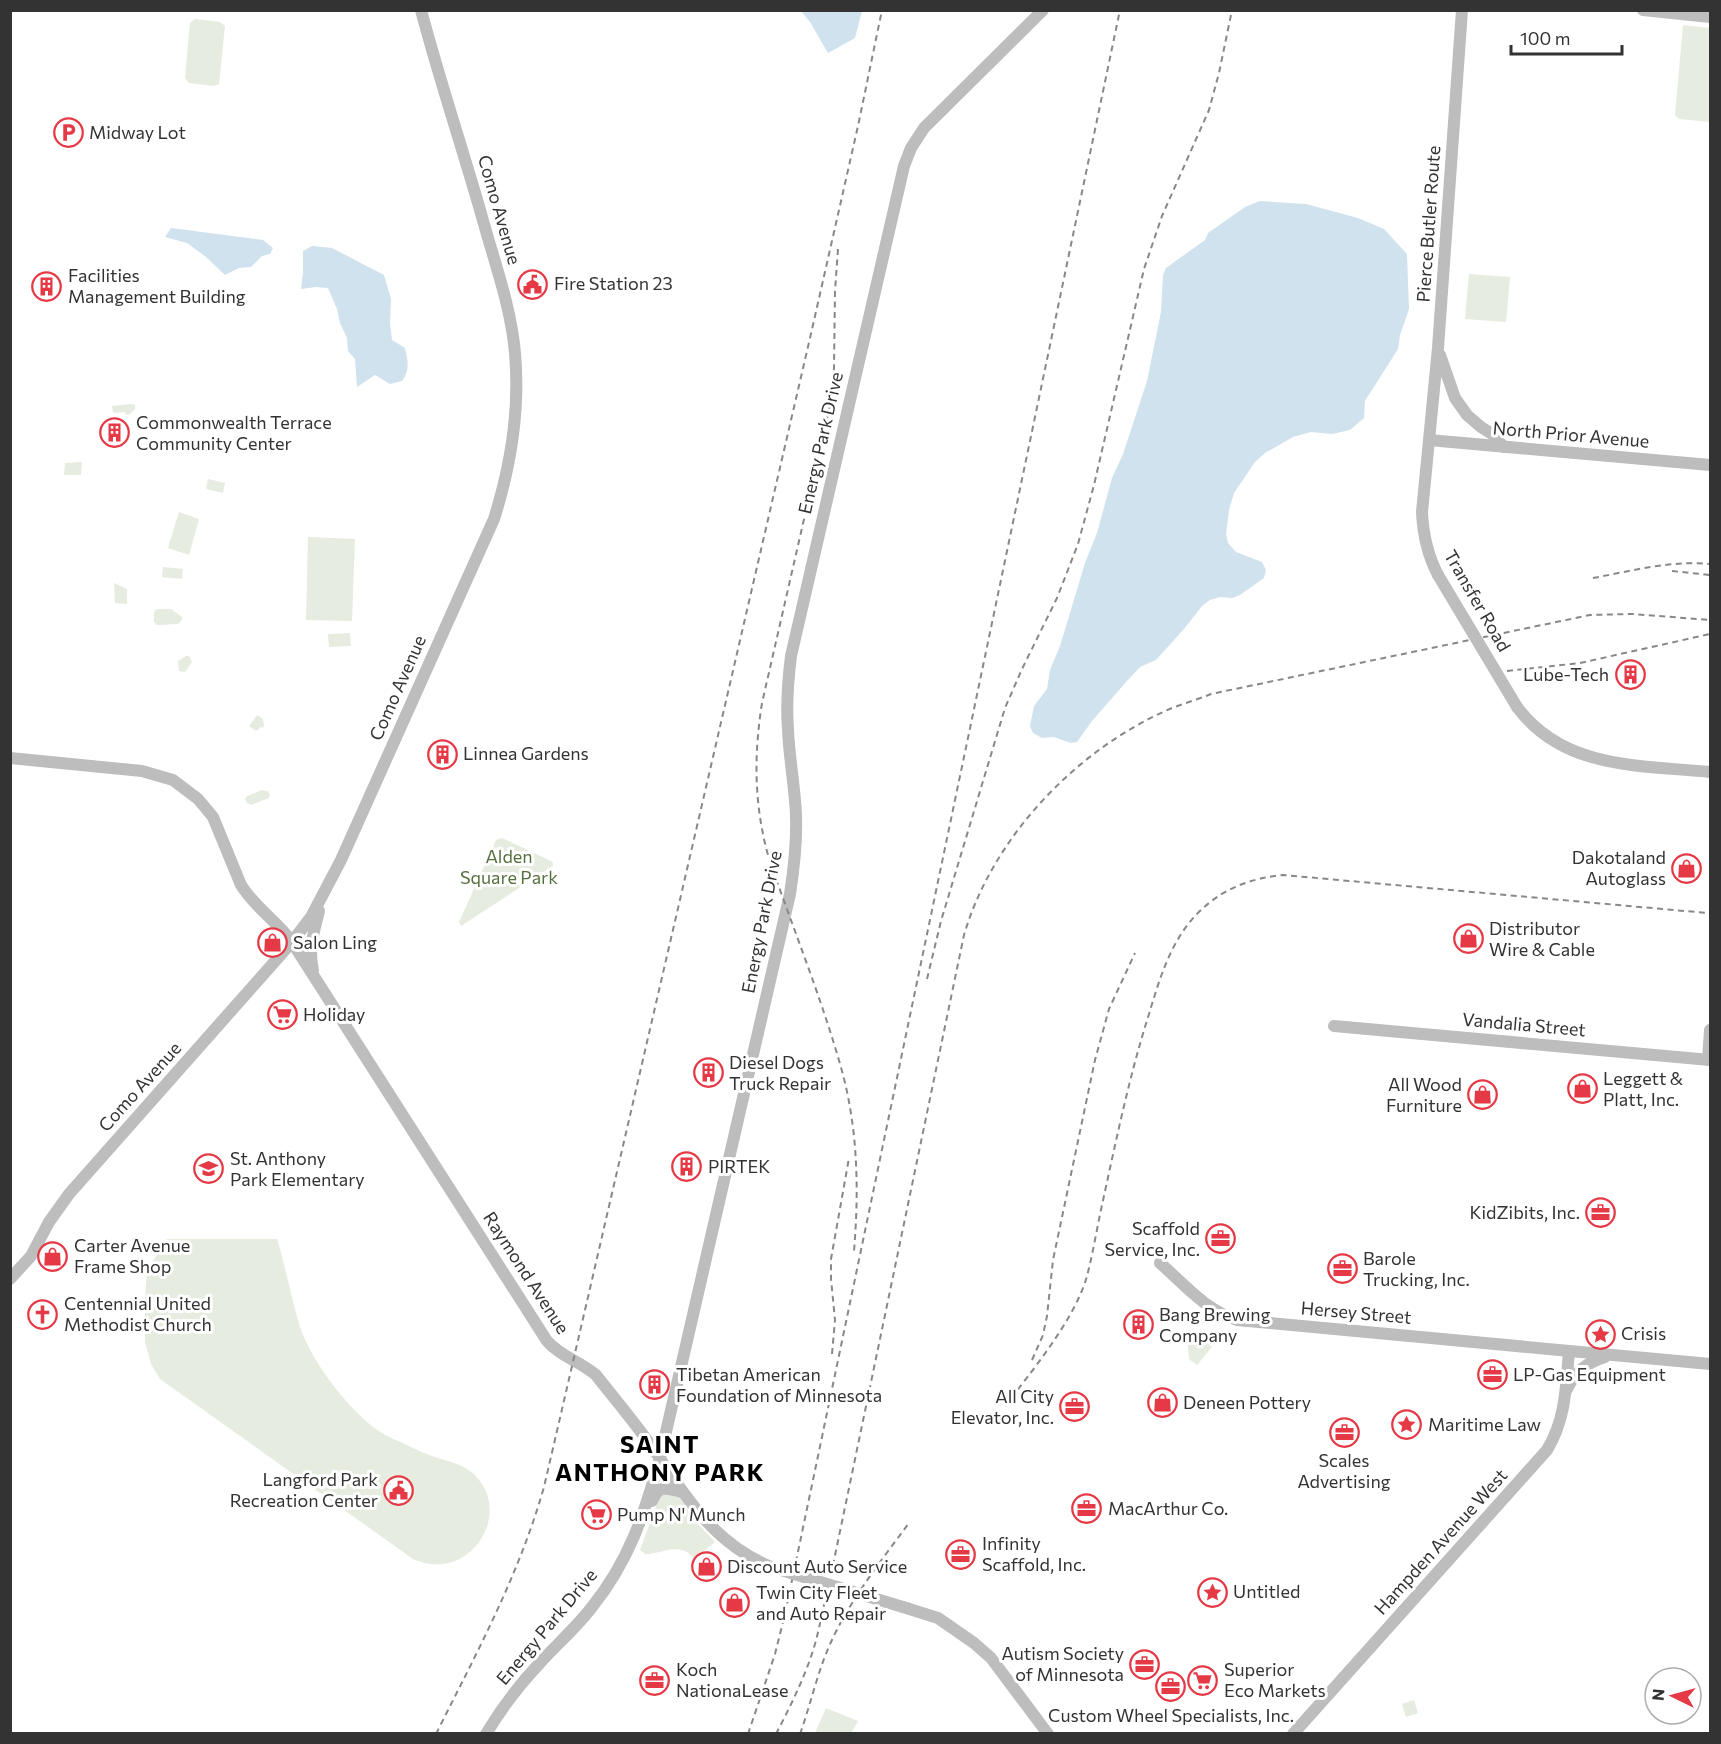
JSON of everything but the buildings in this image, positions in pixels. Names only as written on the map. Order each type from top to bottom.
[{"type":"street","name":"Como Avenue","points":[[10,1279],[31,1256],[49,1222],[69,1194],[292,942],[311,917],[341,860],[489,532],[507,474],[514,427],[515,353],[507,306],[421,10]]},
{"type":"street","name":"Energy Park Drive","points":[[486,1734],[524,1680],[576,1626],[604,1592],[632,1544],[660,1458],[790,894],[797,830],[787,713],[791,656],[901,176],[911,148],[924,128],[1043,10]]},
{"type":"street","name":"Pierce Butler Route","points":[[1429,440],[1438,348],[1462,10]]},
{"type":"street","points":[[1643,10],[1710,17]]},
{"type":"street","points":[[1438,348],[1455,398],[1467,415],[1481,428],[1492,434],[1504,447]]},
{"type":"street","name":"North Prior Avenue","points":[[1429,440],[1710,465]]},
{"type":"street","name":"Transfer Road","points":[[1429,440],[1423,524],[1428,551],[1438,574],[1525,717],[1556,743],[1586,756],[1618,764],[1710,772]]},
{"type":"street","name":"Raymond Avenue","points":[[10,758],[142,771],[173,780],[198,799],[213,817],[241,885],[292,942],[547,1341],[558,1353],[583,1365],[596,1375],[660,1458],[682,1492],[721,1537],[747,1555],[771,1567],[938,1618],[969,1639],[991,1658],[1048,1734]]},
{"type":"street","points":[[315,977],[310,946],[322,898]]},
{"type":"street","name":"Vandalia Street","points":[[1334,1026],[1709,1060]]},
{"type":"street","points":[[1709,1060],[1710,1030]]},
{"type":"street","name":"Hersey Street","points":[[1160,1263],[1202,1302],[1225,1316],[1237,1320],[1710,1364]]},
{"type":"street","name":"Hampden Avenue West","points":[[1293,1734],[1547,1450],[1558,1429],[1562,1415],[1569,1351]]},
{"type":"street","points":[[1565,1392],[1573,1377],[1586,1365],[1612,1354]]},
{"type":"street","points":[[636,1427],[651,1432],[658,1430],[669,1419]]},
{"type":"street","points":[[646,1505],[651,1503],[658,1490],[663,1488],[682,1492]]},
{"type":"green space","points":[[195,19],[220,22],[225,26],[219,84],[214,86],[189,83],[185,78],[190,23]]},
{"type":"green space","points":[[1683,25],[1710,28],[1710,122],[1679,119],[1675,115]]},
{"type":"green space","points":[[1469,274],[1510,277],[1506,322],[1465,319]]},
{"type":"green space","points":[[135,405],[135,409],[130,414],[113,412],[112,406]]},
{"type":"green space","points":[[82,462],[81,475],[64,475],[65,463]]},
{"type":"green space","points":[[208,479],[225,483],[223,493],[206,489]]},
{"type":"green space","points":[[179,512],[199,519],[189,555],[168,548]]},
{"type":"green space","points":[[308,537],[355,539],[352,621],[306,620]]},
{"type":"green space","points":[[163,567],[183,569],[182,579],[162,577]]},
{"type":"green space","points":[[114,583],[127,589],[127,604],[115,603]]},
{"type":"green space","points":[[157,609],[171,609],[182,617],[182,620],[178,624],[157,625],[154,622],[154,612]]},
{"type":"green space","points":[[350,633],[351,646],[329,647],[328,634]]},
{"type":"green space","points":[[189,656],[192,662],[185,672],[179,671],[178,661]]},
{"type":"green space","points":[[257,715],[263,719],[264,725],[256,731],[249,726]]},
{"type":"green space","points":[[262,790],[268,791],[269,798],[251,805],[247,803],[245,799],[247,796]]},
{"type":"green space","name":"Alden Square Park","points":[[502,838],[551,861],[553,866],[461,926],[459,922],[496,840]]},
{"type":"green space","points":[[167,1239],[277,1239],[305,1341],[345,1400],[382,1433],[422,1452],[466,1468],[482,1484],[488,1498],[490,1512],[481,1539],[472,1550],[460,1559],[446,1563],[429,1564],[413,1559],[160,1379],[151,1364],[145,1342],[145,1298],[147,1270]]},
{"type":"green space","points":[[1192,1330],[1212,1347],[1197,1365],[1189,1359],[1187,1337]]},
{"type":"green space","points":[[665,1494],[680,1498],[699,1525],[715,1542],[694,1559],[679,1549],[649,1554],[640,1550],[658,1501]]},
{"type":"green space","points":[[1414,1700],[1418,1713],[1406,1717],[1402,1704]]},
{"type":"green space","points":[[826,1708],[858,1721],[851,1733],[815,1733]]},
{"type":"water","points":[[801,11],[862,11],[855,38],[828,53]]},
{"type":"water","points":[[1260,201],[1306,204],[1358,218],[1384,229],[1407,254],[1409,309],[1398,349],[1365,401],[1364,418],[1350,430],[1332,434],[1311,432],[1293,437],[1265,453],[1255,462],[1234,493],[1226,534],[1228,543],[1236,552],[1262,562],[1266,570],[1264,578],[1240,595],[1232,598],[1220,597],[1202,606],[1156,660],[1140,667],[1127,681],[1077,742],[1071,743],[1054,737],[1042,738],[1033,733],[1030,726],[1034,706],[1047,689],[1050,670],[1097,533],[1112,478],[1123,454],[1147,381],[1161,312],[1163,275],[1166,268],[1205,240],[1208,233],[1245,207]]},
{"type":"water","points":[[171,228],[263,240],[273,248],[270,254],[262,256],[251,267],[239,268],[225,275],[187,243],[165,237]]},
{"type":"water","points":[[312,246],[332,248],[384,275],[391,299],[392,340],[405,348],[407,357],[408,365],[402,381],[390,384],[375,375],[357,387],[355,359],[348,351],[347,338],[328,288],[301,289],[303,251]]},
{"type":"railway","points":[[436,1734],[510,1582],[544,1487],[810,338],[882,10]]},
{"type":"railway","points":[[748,1734],[775,1654],[785,1614],[1120,10]]},
{"type":"railway","points":[[927,979],[941,921],[1005,708],[1057,598],[1078,544],[1144,269],[1162,216],[1209,110],[1232,10]]},
{"type":"railway","points":[[838,249],[831,401],[762,703],[756,768],[760,818],[768,854],[823,1011],[847,1093],[856,1161],[854,1251]]},
{"type":"railway","points":[[1593,578],[1666,565],[1710,564]]},
{"type":"railway","points":[[1672,571],[1710,575]]},
{"type":"railway","points":[[776,1734],[793,1701],[811,1656],[828,1589],[964,935],[977,898],[996,863],[1018,830],[1044,799],[1104,746],[1137,725],[1172,708],[1211,694],[1590,615],[1633,614],[1710,620]]},
{"type":"railway","points":[[1507,671],[1580,663],[1710,634]]},
{"type":"railway","points":[[1005,1406],[1052,1344],[1081,1292],[1087,1276],[1129,1085],[1158,986],[1168,958],[1182,932],[1210,902],[1239,885],[1283,875],[1707,913]]},
{"type":"railway","points":[[1032,1360],[1043,1335],[1047,1316],[1053,1260],[1095,1060],[1109,1009],[1135,953]]},
{"type":"railway","points":[[832,1354],[835,1320],[831,1259],[849,1158]]},
{"type":"railway","points":[[800,1734],[824,1659],[841,1623],[862,1588],[909,1523]]},
{"type":"place","name":"Midway Lot","points":[[68,133]]},
{"type":"place","name":"Fire Station 23","points":[[533,284]]},
{"type":"place","name":"Facilities Management Building","points":[[47,286]]},
{"type":"place","name":"Commonwealth Terrace Community Center","points":[[115,433]]},
{"type":"place","name":"Lube-Tech","points":[[1630,675]]},
{"type":"place","name":"Linnea Gardens","points":[[442,754]]},
{"type":"place","name":"Dakotaland Autoglass","points":[[1687,868]]},
{"type":"place","name":"Distributor Wire & Cable","points":[[1468,939]]},
{"type":"place","name":"Salon Ling","points":[[272,943]]},
{"type":"place","name":"Holiday","points":[[282,1015]]},
{"type":"place","name":"Diesel Dogs Truck Repair","points":[[708,1073]]},
{"type":"place","name":"Leggett & Platt, Inc.","points":[[1582,1089]]},
{"type":"place","name":"All Wood Furniture","points":[[1483,1095]]},
{"type":"place","name":"PIRTEK","points":[[687,1167]]},
{"type":"place","name":"St. Anthony Park Elementary","points":[[209,1169]]},
{"type":"place","name":"KidZibits, Inc.","points":[[1601,1213]]},
{"type":"place","name":"Scaffold Service, Inc.","points":[[1221,1239]]},
{"type":"place","name":"Carter Avenue Frame Shop","points":[[53,1256]]},
{"type":"place","name":"Barole Trucking, Inc.","points":[[1342,1269]]},
{"type":"place","name":"Centennial United Methodist Church","points":[[43,1314]]},
{"type":"place","name":"Bang Brewing Company","points":[[1138,1325]]},
{"type":"place","name":"Crisis","points":[[1600,1334]]},
{"type":"place","name":"LP-Gas Equipment","points":[[1492,1375]]},
{"type":"place","name":"Tibetan American Foundation of Minnesota","points":[[655,1385]]},
{"type":"place","name":"Deneen Pottery","points":[[1162,1403]]},
{"type":"place","name":"All City Elevator, Inc.","points":[[1075,1407]]},
{"type":"place","name":"Maritime Law","points":[[1407,1425]]},
{"type":"place","name":"Scales Advertising","points":[[1344,1432]]},
{"type":"place","name":"Langford Park Recreation Center","points":[[399,1490]]},
{"type":"place","name":"MacArthur Co.","points":[[1087,1509]]},
{"type":"place","name":"Pump N' Munch","points":[[596,1515]]},
{"type":"place","name":"Infinity Scaffold, Inc.","points":[[961,1554]]},
{"type":"place","name":"Discount Auto Service","points":[[706,1567]]},
{"type":"place","name":"Untitled","points":[[1212,1592]]},
{"type":"place","name":"Twin City Fleet and Auto Repair","points":[[735,1603]]},
{"type":"place","name":"Autism Society of Minnesota","points":[[1145,1664]]},
{"type":"place","name":"Koch NationaLease","points":[[655,1680]]},
{"type":"place","name":"Superior Eco Markets","points":[[1203,1680]]},
{"type":"place","name":"Custom Wheel Specialists, Inc.","points":[[1171,1687]]},
{"type":"district","name":"SAINT ANTHONY PARK","points":[[660,1459]]}]
